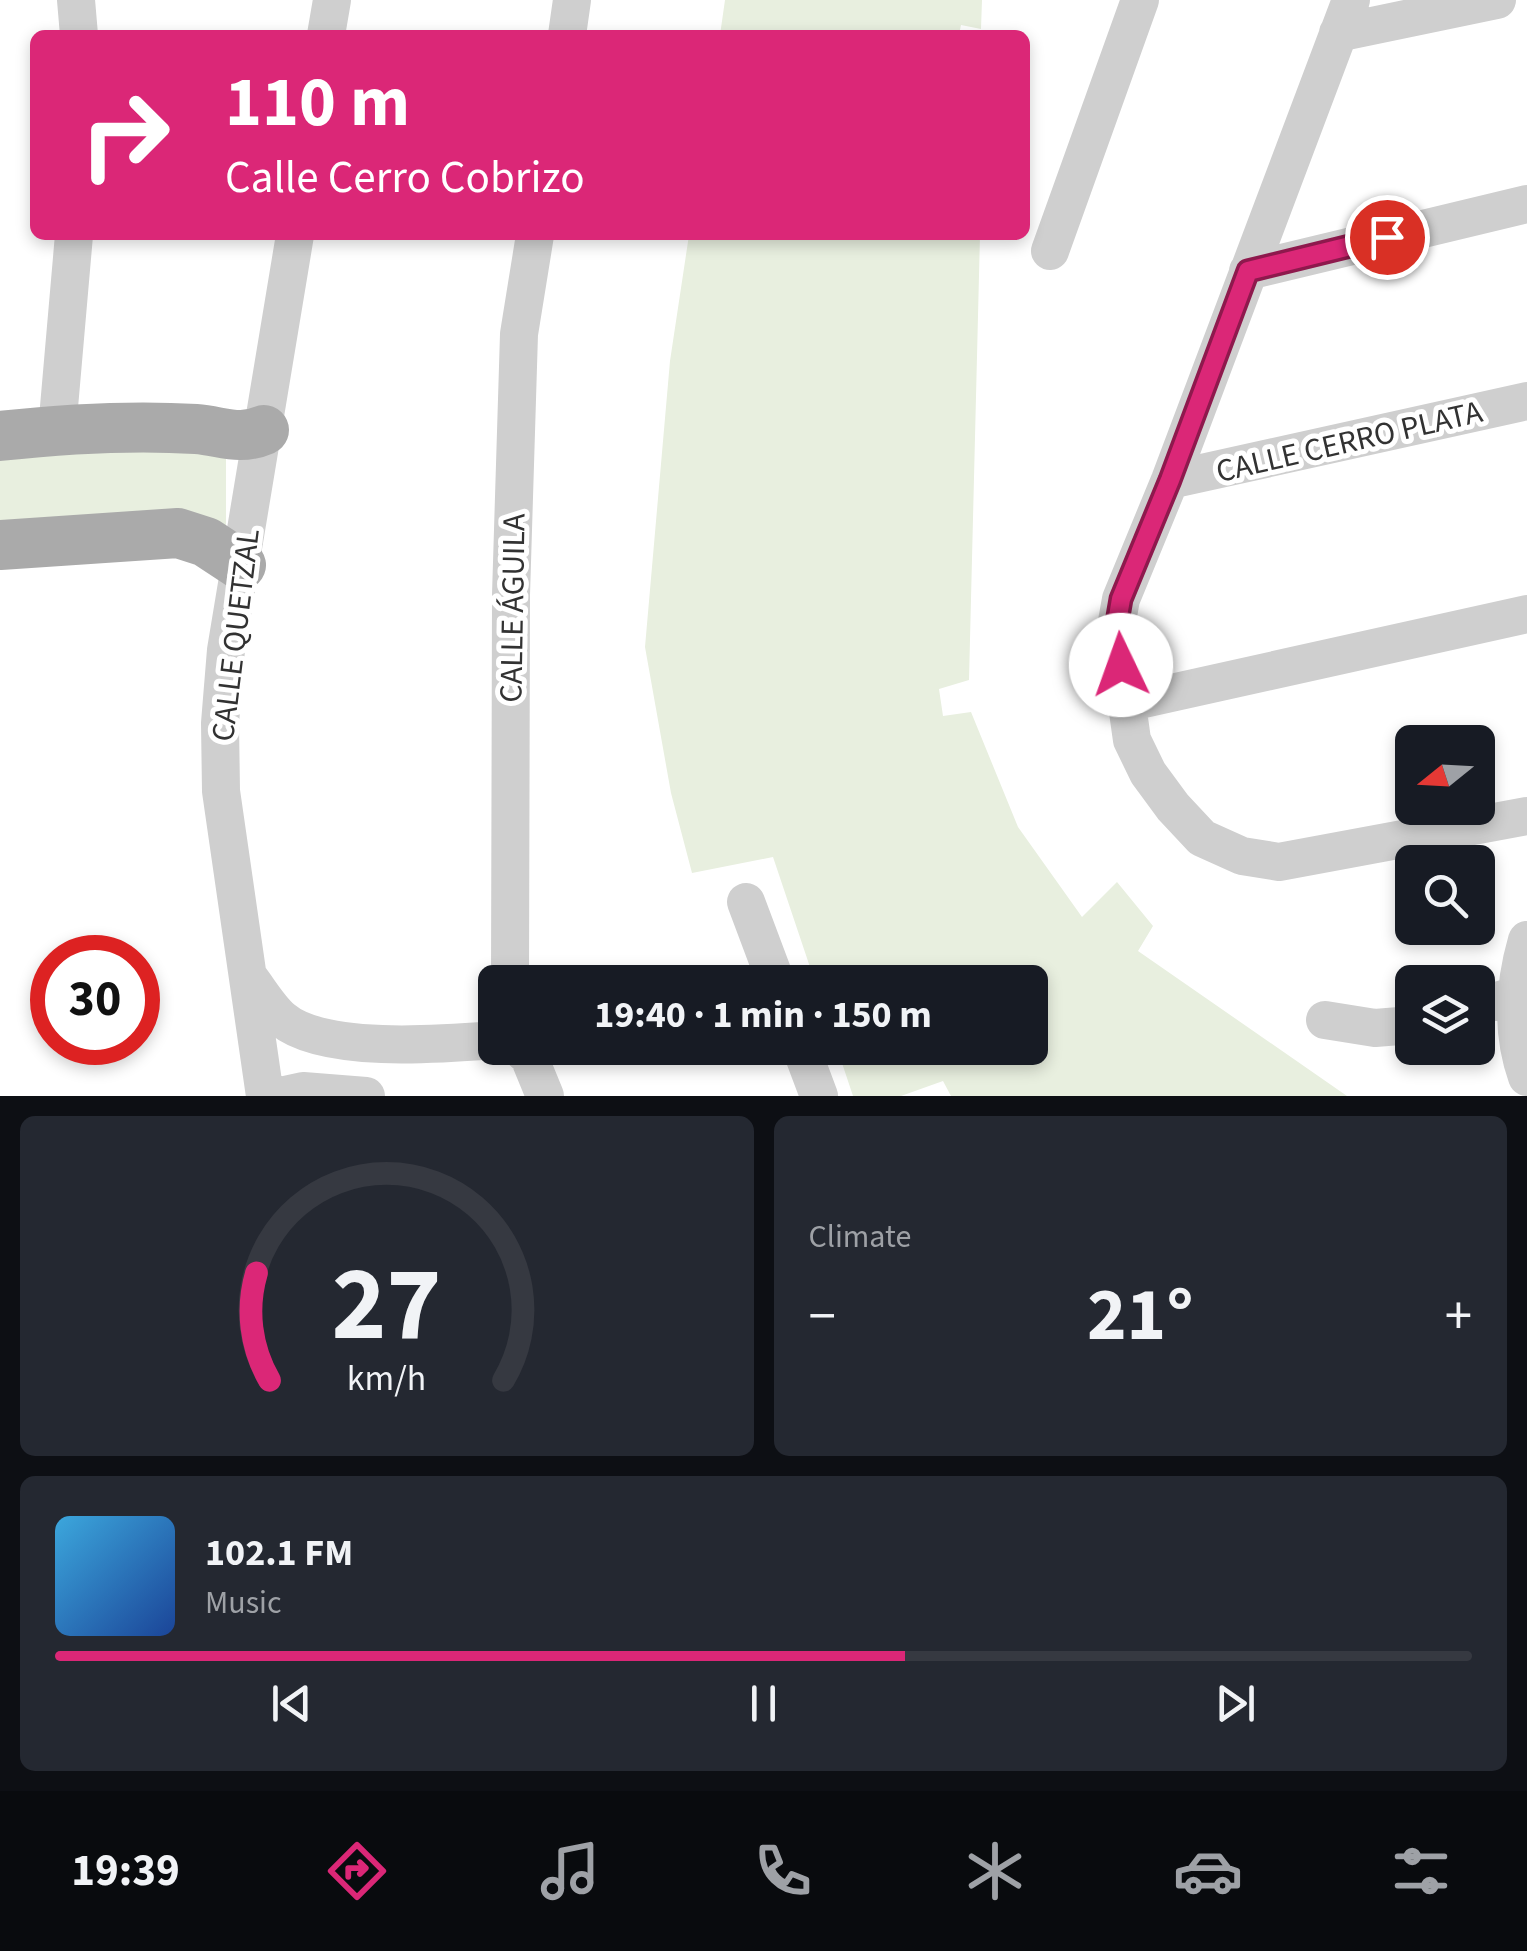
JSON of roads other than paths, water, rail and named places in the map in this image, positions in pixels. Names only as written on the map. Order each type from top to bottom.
[{"type":"main road","points":[[0,436],[57,430],[198,429],[247,438],[266,423]]},
{"type":"main road","points":[[0,545],[178,533],[206,542],[241,565]]},
{"type":"street","points":[[76,0],[79,30]]},
{"type":"street","points":[[327,30],[332,0]]},
{"type":"street","points":[[568,30],[572,0]]},
{"type":"street","points":[[1050,250],[1140,0]]},
{"type":"street","points":[[1497,0],[1345,17],[1121,599],[1116,628],[1132,740],[1148,773],[1202,838],[1242,856],[1280,862],[1527,816]]},
{"type":"street","points":[[1248,271],[1527,204]]},
{"type":"street","points":[[57,430],[74,240]]},
{"type":"street","name":"CALLE QUETZAL","points":[[265,1096],[221,791],[220,740],[226,650],[295,240]]},
{"type":"street","name":"CALLE ÁGUILA","points":[[510,965],[511,595],[519,334],[534,240]]},
{"type":"street","name":"CALLE CERRO PLATA","points":[[1170,480],[1527,401]]},
{"type":"street","points":[[1126,703],[1527,614]]},
{"type":"street","points":[[746,902],[770,965]]},
{"type":"street","points":[[1527,940],[1514,996],[1527,1077]]},
{"type":"street","points":[[246,974],[281,1018],[299,1030],[328,1040],[408,1044],[478,1041]]},
{"type":"street","points":[[1495,1001],[1514,996]]},
{"type":"street","points":[[1326,1020],[1376,1028],[1395,1026]]},
{"type":"street","points":[[518,1065],[520,1096]]},
{"type":"street","points":[[531,1065],[546,1096]]},
{"type":"street","points":[[808,1065],[820,1096]]},
{"type":"street","points":[[280,1096],[303,1091],[366,1096]]}]
